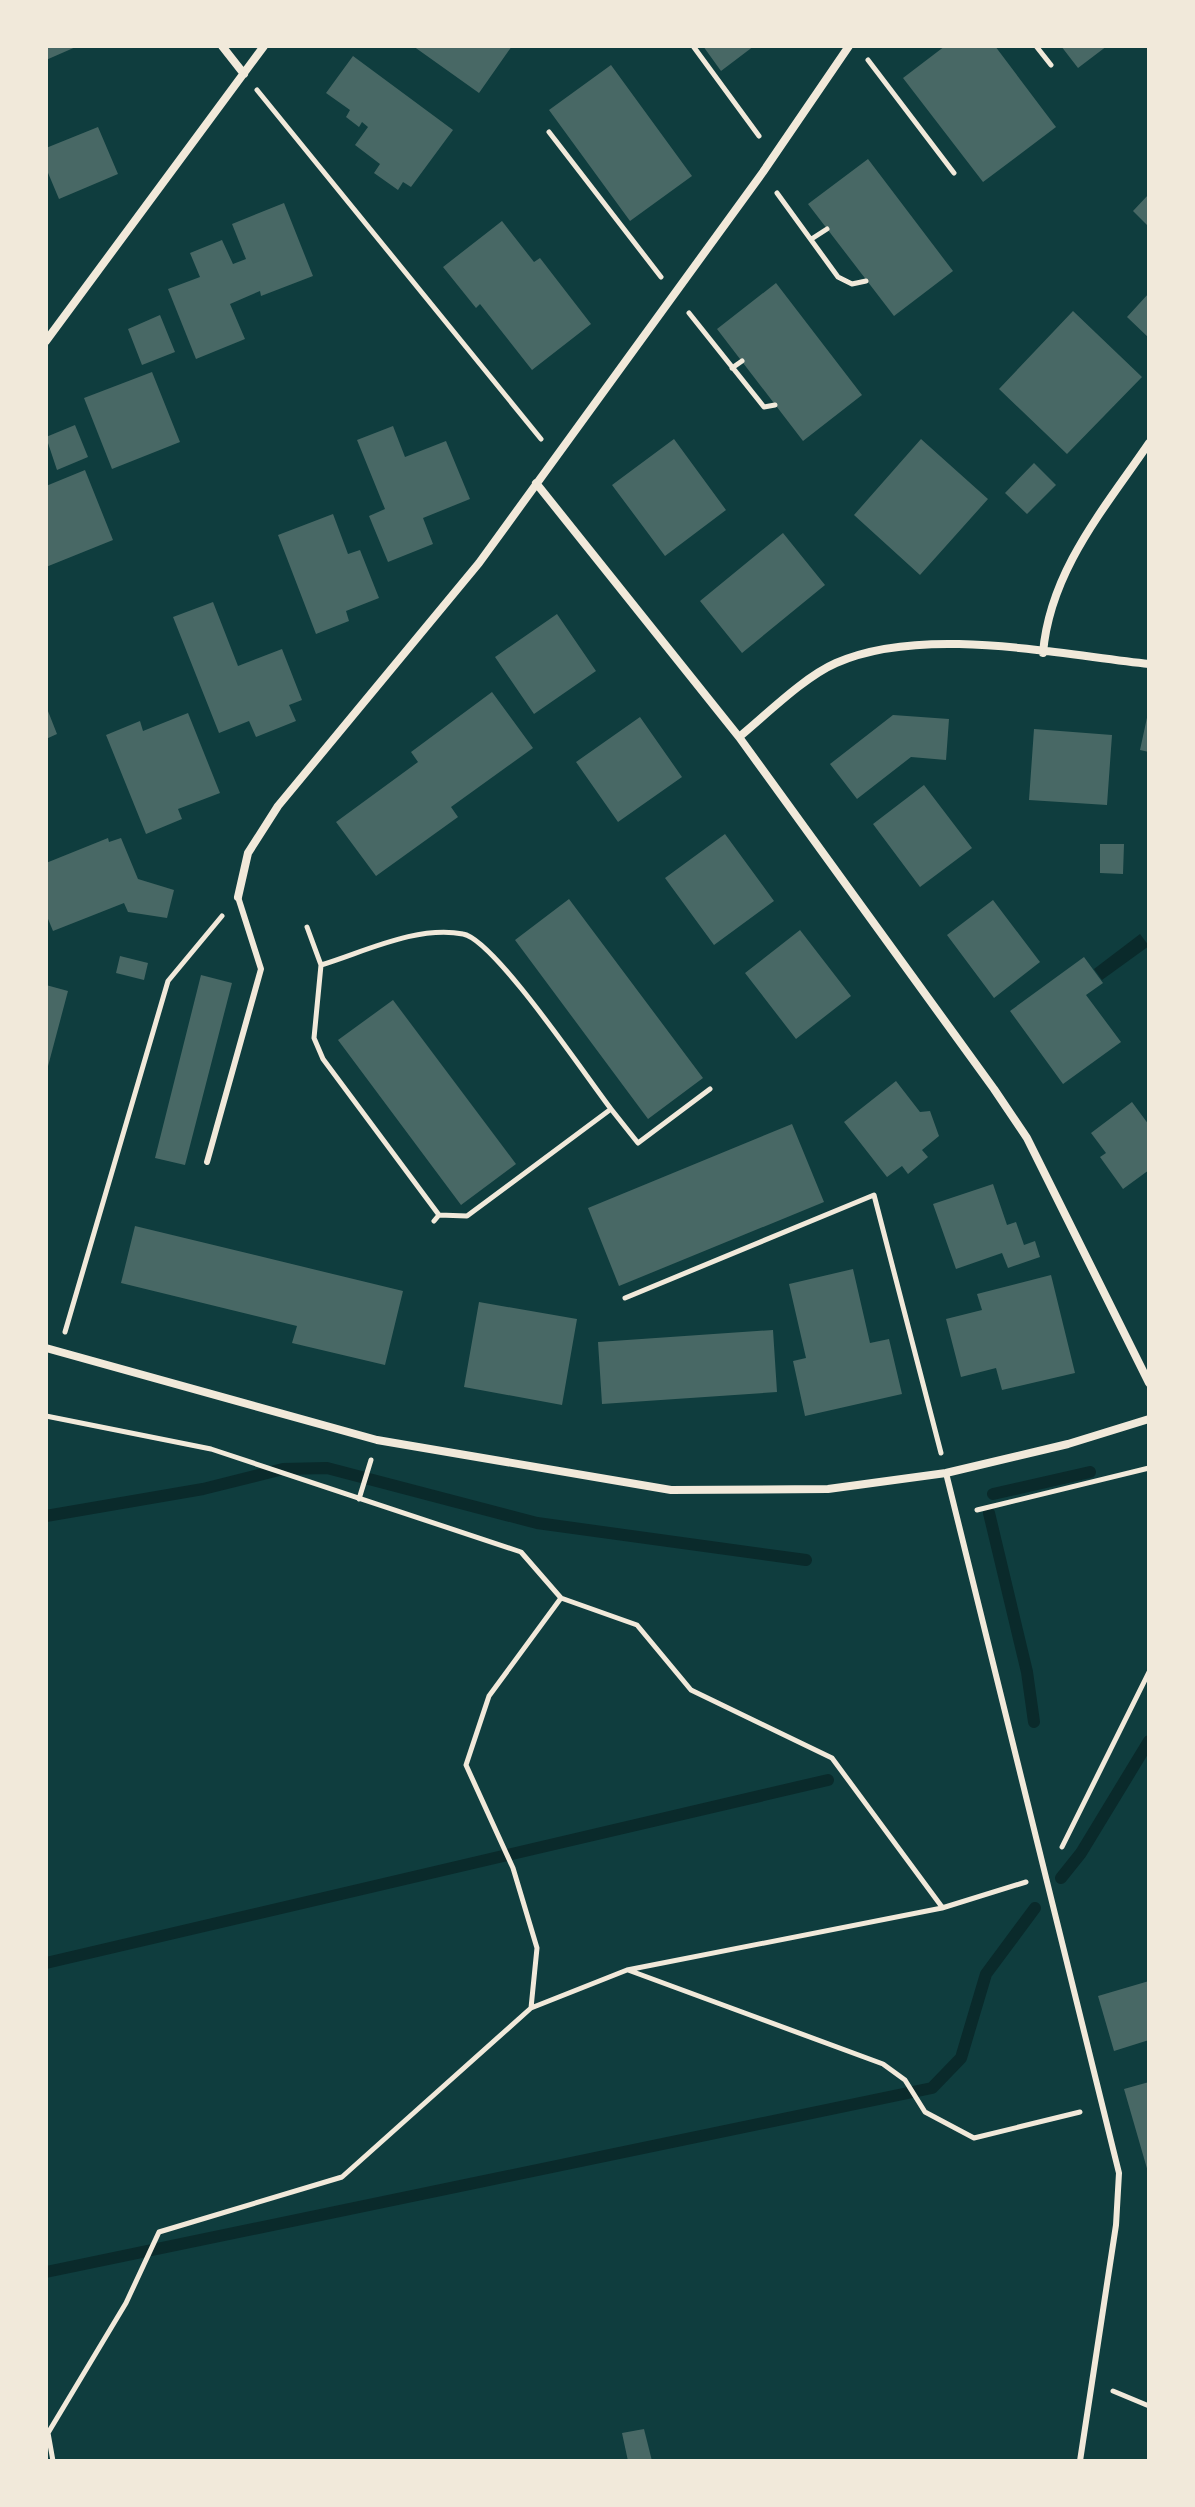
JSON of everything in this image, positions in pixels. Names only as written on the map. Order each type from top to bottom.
[{"type":"street","points":[[222,46],[244,74]]},
{"type":"street","points":[[46,341],[264,46]]},
{"type":"street","points":[[238,897],[248,853],[278,806],[479,563],[763,172],[849,46]]},
{"type":"street","points":[[1043,653],[1049,611],[1067,565],[1149,443]]},
{"type":"street","points":[[536,483],[739,737],[1027,1138],[1149,1383]]},
{"type":"street","points":[[739,737],[833,664],[867,652],[935,643],[1149,664]]},
{"type":"street","points":[[46,1348],[377,1440],[671,1490],[828,1489],[946,1473],[1068,1444],[1149,1419]]},
{"type":"lane","points":[[207,1162],[261,969],[238,897]]},
{"type":"lane","points":[[946,1473],[1119,2173],[1116,2225],[1080,2461]]},
{"type":"path","points":[[693,46],[774,156]]},
{"type":"path","points":[[1036,46],[1051,65]]},
{"type":"path","points":[[867,59],[954,173]]},
{"type":"path","points":[[244,74],[556,457]]},
{"type":"path","points":[[763,172],[838,277],[852,284],[866,281]]},
{"type":"path","points":[[813,238],[827,229]]},
{"type":"path","points":[[732,368],[742,361]]},
{"type":"path","points":[[59,1350],[168,981],[238,897]]},
{"type":"path","points":[[307,927],[321,965],[314,1038],[323,1059],[439,1215]]},
{"type":"path","points":[[321,965],[427,932],[466,934],[495,956],[638,1143],[710,1089]]},
{"type":"path","points":[[439,1215],[467,1216],[611,1109]]},
{"type":"path","points":[[625,1298],[874,1195],[946,1473]]},
{"type":"path","points":[[434,1221],[439,1215]]},
{"type":"path","points":[[46,1416],[211,1449],[521,1552],[561,1598],[637,1625],[691,1690],[832,1758],[942,1908]]},
{"type":"path","points":[[957,1515],[1149,1468]]},
{"type":"path","points":[[360,1497],[368,1469]]},
{"type":"path","points":[[531,2008],[537,1948],[513,1868],[466,1765],[489,1696],[561,1598]]},
{"type":"path","points":[[53,2461],[48,2433],[126,2303],[159,2232],[342,2177],[531,2008],[627,1970],[942,1908],[1047,1875],[1149,1672]]},
{"type":"path","points":[[627,1970],[883,2064],[905,2080],[925,2112],[974,2138],[1103,2106]]},
{"type":"path","points":[[1093,2382],[1149,2406]]},
{"type":"water","points":[[1140,934],[1149,946],[1102,980],[1094,969]]},
{"type":"building","points":[[46,46],[78,46],[46,60]]},
{"type":"building","points":[[413,46],[512,46],[479,93]]},
{"type":"building","points":[[703,46],[754,46],[721,71]]},
{"type":"building","points":[[945,46],[995,46],[1056,127],[983,182],[903,78]]},
{"type":"building","points":[[1061,46],[1107,46],[1078,68]]},
{"type":"building","points":[[353,56],[453,130],[411,187],[403,182],[398,190],[374,173],[380,164],[355,145],[368,127],[362,122],[359,127],[346,117],[350,110],[326,93]]},
{"type":"building","points":[[611,65],[692,176],[630,221],[549,110]]},
{"type":"building","points":[[98,127],[118,174],[59,199],[46,168],[46,148]]},
{"type":"building","points":[[868,159],[953,271],[894,316],[808,204]]},
{"type":"building","points":[[1149,194],[1149,227],[1133,211]]},
{"type":"building","points":[[284,203],[313,276],[261,296],[260,291],[230,304],[245,339],[196,359],[168,289],[200,277],[190,253],[222,240],[233,264],[246,259],[232,224]]},
{"type":"building","points":[[502,221],[534,262],[540,258],[591,324],[532,370],[480,304],[476,308],[443,267]]},
{"type":"building","points":[[776,283],[862,395],[803,441],[717,329]]},
{"type":"building","points":[[1149,293],[1149,338],[1127,317]]},
{"type":"building","points":[[1073,311],[1142,377],[1067,454],[999,389]]},
{"type":"building","points":[[160,315],[175,352],[142,365],[128,329]]},
{"type":"building","points":[[152,372],[180,442],[112,469],[84,398]]},
{"type":"building","points":[[75,425],[88,457],[57,470],[46,437]]},
{"type":"building","points":[[393,426],[405,457],[446,441],[470,499],[423,518],[433,544],[388,562],[369,516],[385,509],[357,440]]},
{"type":"building","points":[[674,439],[726,510],[665,556],[612,485]]},
{"type":"building","points":[[921,439],[988,499],[920,575],[854,515]]},
{"type":"building","points":[[1034,463],[1056,485],[1027,514],[1005,493]]},
{"type":"building","points":[[85,470],[113,540],[46,567],[46,486]]},
{"type":"building","points":[[333,514],[348,554],[360,550],[379,598],[346,611],[349,621],[316,634],[278,535]]},
{"type":"building","points":[[783,533],[825,585],[742,653],[700,601]]},
{"type":"building","points":[[213,602],[238,666],[282,649],[302,700],[289,705],[296,721],[256,737],[249,721],[219,733],[173,617]]},
{"type":"building","points":[[557,614],[596,671],[534,714],[495,657]]},
{"type":"building","points":[[492,692],[533,748],[451,807],[458,817],[376,876],[336,822],[418,762],[411,752]]},
{"type":"building","points":[[46,706],[57,734],[46,739]]},
{"type":"building","points":[[188,713],[220,793],[178,809],[182,819],[146,834],[106,735],[140,721],[143,731]]},
{"type":"building","points":[[1149,713],[1149,752],[1140,750]]},
{"type":"building","points":[[893,715],[949,719],[946,760],[911,757],[857,799],[830,764]]},
{"type":"building","points":[[640,717],[682,777],[618,822],[576,762]]},
{"type":"building","points":[[1034,729],[1112,735],[1107,805],[1029,800]]},
{"type":"building","points":[[924,785],[972,848],[920,887],[873,824]]},
{"type":"building","points":[[725,834],[774,901],[714,945],[665,878]]},
{"type":"building","points":[[108,838],[109,842],[121,838],[138,879],[174,890],[167,918],[128,912],[124,903],[53,931],[46,914],[46,863]]},
{"type":"building","points":[[1100,844],[1124,844],[1123,874],[1100,873]]},
{"type":"building","points":[[569,899],[703,1078],[648,1119],[515,940]]},
{"type":"building","points":[[993,900],[1040,962],[994,998],[947,935]]},
{"type":"building","points":[[800,930],[851,996],[796,1039],[745,973]]},
{"type":"building","points":[[120,956],[148,963],[144,980],[116,973]]},
{"type":"building","points":[[1084,957],[1103,983],[1086,995],[1121,1042],[1063,1084],[1010,1011]]},
{"type":"building","points":[[201,975],[232,983],[185,1165],[155,1158]]},
{"type":"building","points":[[46,985],[68,991],[47,1070],[46,1070]]},
{"type":"building","points":[[393,1000],[516,1164],[461,1205],[338,1040]]},
{"type":"building","points":[[896,1081],[920,1112],[930,1111],[939,1136],[922,1150],[928,1157],[908,1174],[902,1166],[887,1177],[844,1122]]},
{"type":"building","points":[[1132,1102],[1149,1125],[1149,1170],[1123,1189],[1100,1157],[1106,1153],[1091,1133]]},
{"type":"building","points":[[792,1124],[824,1202],[619,1286],[588,1208]]},
{"type":"building","points":[[993,1184],[1007,1225],[1016,1222],[1024,1245],[1035,1241],[1040,1257],[1008,1268],[1002,1253],[956,1269],[933,1204]]},
{"type":"building","points":[[135,1226],[403,1291],[385,1365],[292,1343],[297,1326],[121,1283]]},
{"type":"building","points":[[853,1269],[870,1343],[889,1339],[902,1394],[805,1416],[793,1361],[806,1358],[789,1284]]},
{"type":"building","points":[[1051,1275],[1075,1373],[1002,1390],[996,1368],[961,1377],[946,1319],[982,1310],[977,1294]]},
{"type":"building","points":[[479,1302],[577,1319],[562,1405],[464,1387]]},
{"type":"building","points":[[773,1330],[777,1392],[602,1404],[598,1342]]},
{"type":"building","points":[[1149,1981],[1149,2040],[1114,2051],[1098,1996]]},
{"type":"building","points":[[1149,2082],[1149,2172],[1148,2172],[1124,2089]]},
{"type":"building","points":[[644,2429],[652,2461],[628,2461],[622,2433]]},
{"type":"waterway","points":[[46,1516],[203,1489],[283,1469],[327,1468],[537,1523],[806,1560]]},
{"type":"waterway","points":[[993,1494],[1090,1472]]},
{"type":"waterway","points":[[989,1513],[1027,1672],[1034,1722]]},
{"type":"waterway","points":[[1061,1878],[1081,1853],[1149,1741]]},
{"type":"waterway","points":[[46,1963],[828,1780]]},
{"type":"waterway","points":[[46,2272],[932,2088],[961,2058],[986,1974],[1035,1908]]}]
